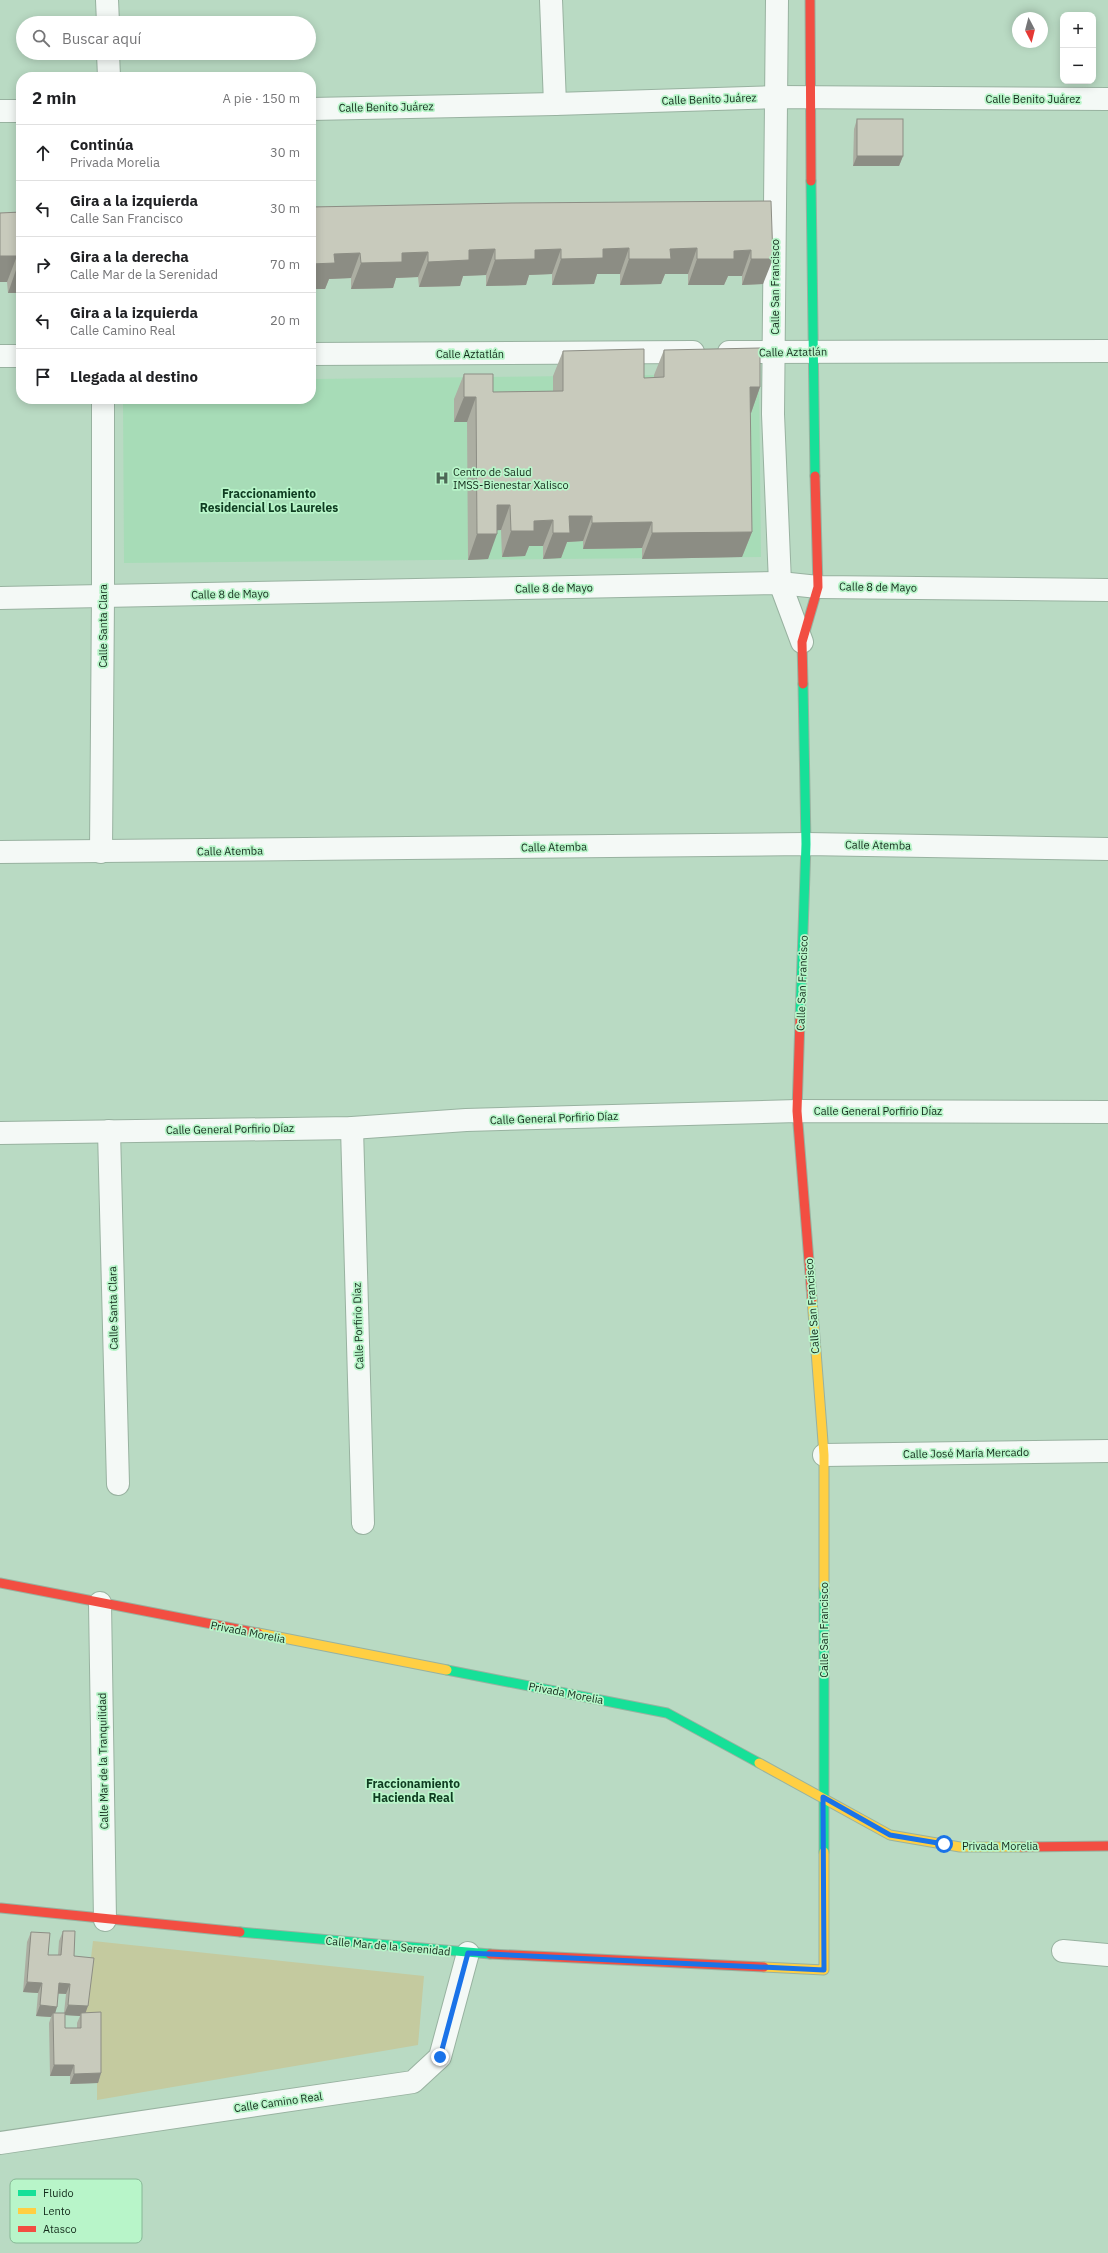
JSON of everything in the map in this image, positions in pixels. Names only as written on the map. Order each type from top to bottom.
[{"type":"street","points":[[107,0],[108,16]]},
{"type":"street","points":[[552,0],[555,104]]},
{"type":"street","name":"Calle San Francisco","points":[[777,0],[773,414],[780,583],[802,642]]},
{"type":"street","name":"Calle San Francisco","points":[[810,0],[812,351],[818,587],[802,642],[806,844],[798,1111],[824,1455],[824,1970]]},
{"type":"street","points":[[108,60],[109,72]]},
{"type":"street","name":"Calle Benito Juárez","points":[[316,109],[555,104],[777,97],[1108,99]]},
{"type":"street","points":[[0,111],[16,111]]},
{"type":"street","name":"Calle Aztatlán","points":[[316,354],[1108,351]]},
{"type":"street","points":[[0,356],[16,356]]},
{"type":"street","name":"Calle Santa Clara","points":[[100,852],[103,597],[103,404]]},
{"type":"street","name":"Calle 8 de Mayo","points":[[0,598],[780,583],[818,587],[1108,590]]},
{"type":"street","name":"Calle Atemba","points":[[0,852],[806,844],[1108,849]]},
{"type":"street","name":"Calle General Porfirio Díaz","points":[[0,1133],[352,1128],[466,1120],[798,1111],[1108,1112]]},
{"type":"street","name":"Calle Porfirio Díaz","points":[[352,1128],[363,1523]]},
{"type":"street","name":"Calle Santa Clara","points":[[108,1131],[118,1484]]},
{"type":"street","name":"Calle José María Mercado","points":[[824,1455],[1108,1451]]},
{"type":"street","name":"Privada Morelia","points":[[0,1583],[667,1713],[890,1835],[960,1847],[1108,1846]]},
{"type":"street","name":"Calle Mar de la Tranquilidad","points":[[100,1603],[105,1920]]},
{"type":"street","name":"Calle Mar de la Serenidad","points":[[1,1908],[105,1920],[468,1953],[824,1970]]},
{"type":"street","points":[[1063,1951],[1108,1955]]},
{"type":"street","name":"Calle Camino Real","points":[[0,2143],[413,2082],[440,2057],[468,1953]]},
{"type":"shaded area","name":"Centro de Salud IMSS-Bienestar Xalisco","points":[[759,374],[761,557],[124,563],[123,404],[316,404],[316,379]]},
{"type":"shaded area","points":[[93,1941],[424,1976],[418,2045],[97,2100],[97,2022],[84,2017]]},
{"type":"building","points":[[857,119],[903,119],[903,156],[857,156]]},
{"type":"building","points":[[771,201],[773,259],[751,259],[751,250],[734,251],[734,259],[697,259],[697,248],[670,249],[671,259],[629,259],[629,248],[603,249],[603,258],[561,259],[561,249],[535,250],[535,259],[495,260],[495,249],[469,250],[469,260],[428,262],[428,252],[402,253],[402,262],[361,263],[360,253],[334,254],[335,263],[316,264],[316,207],[512,203]]},
{"type":"building","points":[[16,212],[16,256],[0,256],[0,213]]},
{"type":"building","points":[[760,348],[760,387],[750,387],[752,532],[652,533],[652,522],[592,523],[592,516],[569,516],[570,533],[553,533],[553,520],[534,521],[534,531],[511,531],[510,505],[497,505],[497,534],[477,534],[476,397],[464,397],[464,374],[493,374],[493,392],[563,391],[563,351],[644,349],[644,378],[664,377],[664,350]]},
{"type":"building","points":[[63,1931],[75,1931],[74,1956],[94,1958],[88,2006],[68,2005],[70,1984],[59,1983],[57,2007],[40,2005],[42,1983],[27,1982],[31,1932],[50,1933],[48,1955],[61,1955]]},
{"type":"building","points":[[101,2012],[101,2073],[74,2074],[74,2065],[54,2065],[53,2013],[65,2013],[65,2028],[81,2028],[81,2013]]},
{"type":"traffic: fast","points":[[811,181],[815,476]]},
{"type":"traffic: fast","points":[[800,1019],[806,844],[803,684]]},
{"type":"traffic: fast","points":[[824,1589],[824,1852]]},
{"type":"traffic: fast","points":[[447,1670],[667,1713],[759,1763]]},
{"type":"traffic: fast","points":[[240,1932],[490,1954]]},
{"type":"traffic: slow","points":[[812,1299],[824,1455],[824,1589]]},
{"type":"traffic: slow","points":[[258,1633],[447,1670]]},
{"type":"traffic: slow","points":[[759,1763],[890,1835],[960,1847],[1022,1847]]},
{"type":"traffic: slow","points":[[764,1967],[824,1970],[824,1852]]},
{"type":"traffic: jam","points":[[810,0],[811,181]]},
{"type":"traffic: jam","points":[[803,684],[802,642],[818,587],[815,476]]},
{"type":"traffic: jam","points":[[800,1019],[797,1111],[812,1299]]},
{"type":"traffic: jam","points":[[0,1583],[258,1633]]},
{"type":"traffic: jam","points":[[1022,1847],[1108,1846]]},
{"type":"traffic: jam","points":[[1,1908],[240,1932]]},
{"type":"traffic: jam","points":[[490,1954],[764,1967]]},
{"type":"place","name":"Centro de Salud IMSS-Bienestar Xalisco","points":[[442,478]]},
{"type":"district","name":"Fraccionamiento Residencial Los Laureles","points":[[269,500]]},
{"type":"district","name":"Fraccionamiento Hacienda Real","points":[[413,1790]]},
{"type":"route","points":[[440,2057],[468,1953],[824,1970],[823,1797],[890,1835],[944,1844]]}]
